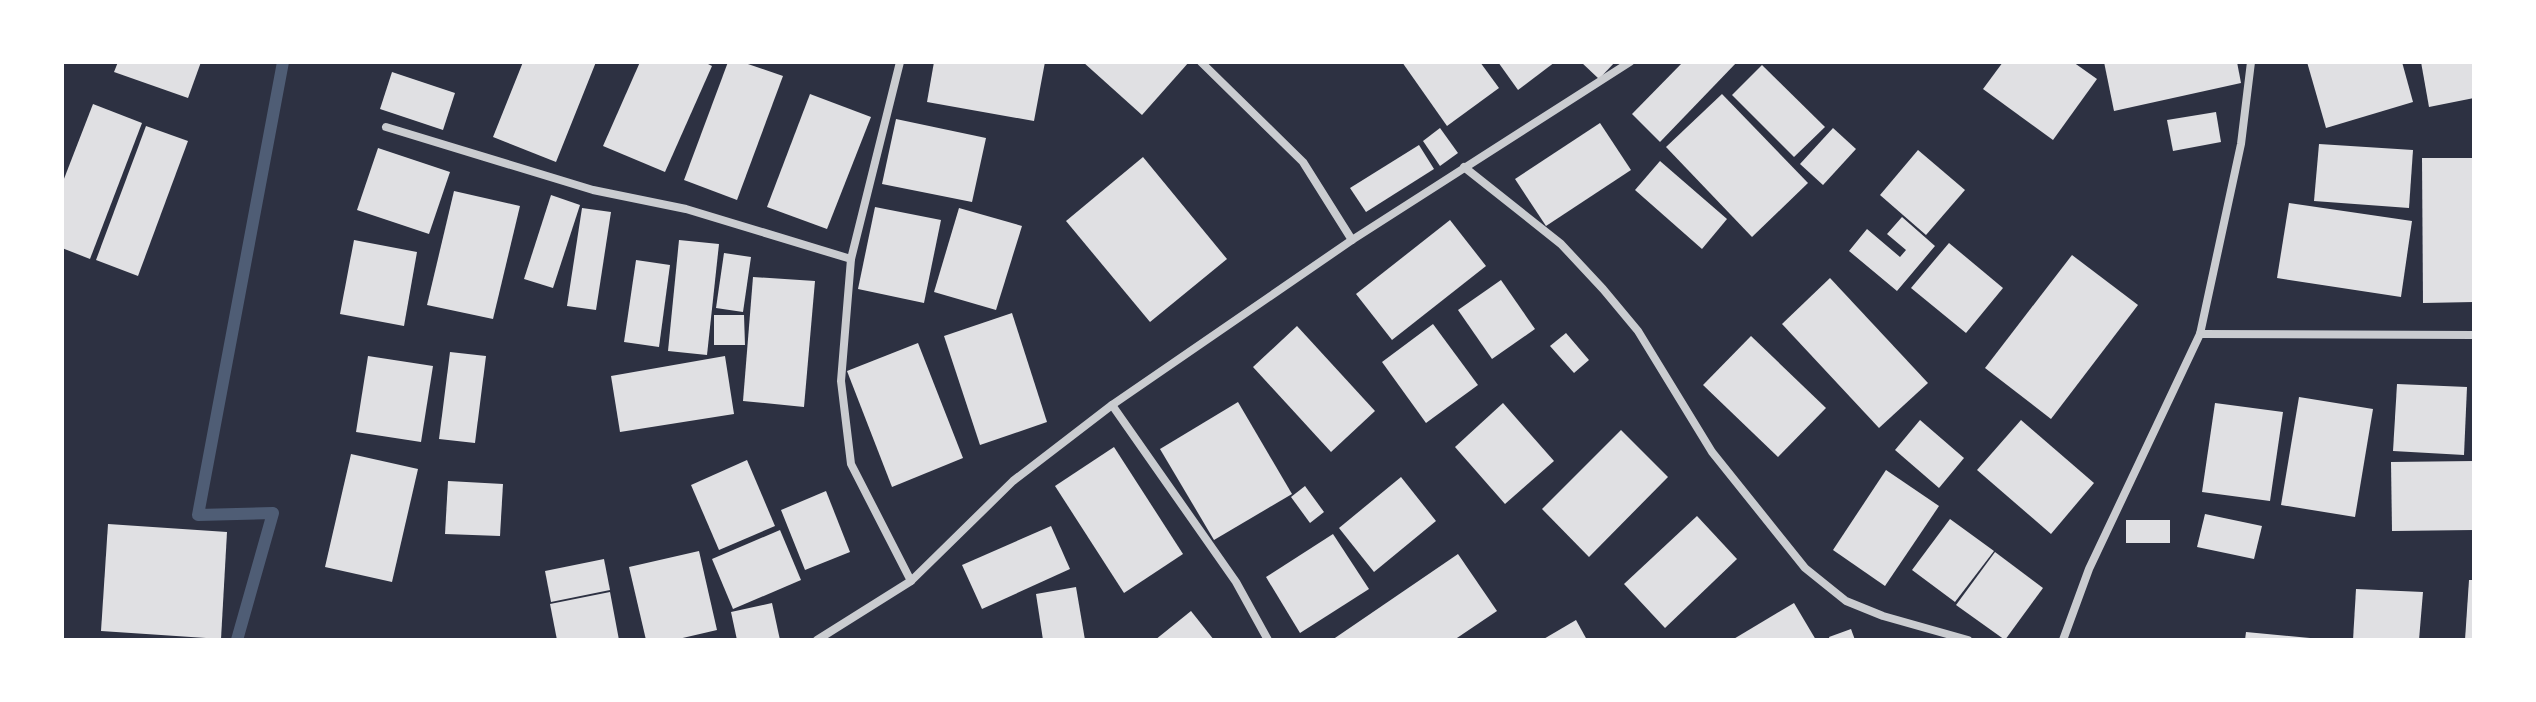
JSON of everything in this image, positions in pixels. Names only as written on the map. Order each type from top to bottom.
[{"type":"street","points":[[900,62],[851,259],[841,381],[851,464],[911,581]]},
{"type":"street","points":[[1201,62],[1303,162],[1352,240]]},
{"type":"street","points":[[817,640],[911,581],[1013,481],[1112,405],[1352,240],[1630,62]]},
{"type":"street","points":[[2063,640],[2089,569],[2200,334],[2241,144],[2251,62]]},
{"type":"street","points":[[386,127],[593,190],[686,209],[851,259]]},
{"type":"street","points":[[1464,167],[1561,244],[1603,289],[1638,331],[1712,452],[1805,568],[1846,601],[1883,616],[1968,640]]},
{"type":"street","points":[[2200,334],[2474,335]]},
{"type":"street","points":[[1112,405],[1236,582],[1268,640]]},
{"type":"building","points":[[118,62],[201,62],[188,98],[114,72]]},
{"type":"building","points":[[523,62],[596,62],[556,162],[493,137]]},
{"type":"building","points":[[640,62],[704,62],[712,66],[665,172],[603,146]]},
{"type":"building","points":[[728,62],[742,62],[783,76],[737,200],[684,180]]},
{"type":"building","points":[[934,62],[1045,62],[1034,121],[927,102]]},
{"type":"building","points":[[1083,62],[1189,62],[1142,115]]},
{"type":"building","points":[[1402,62],[1480,62],[1499,88],[1447,126]]},
{"type":"building","points":[[1498,62],[1555,62],[1518,90]]},
{"type":"building","points":[[1581,62],[1615,62],[1599,79]]},
{"type":"building","points":[[1683,62],[1737,62],[1660,142],[1632,114]]},
{"type":"building","points":[[2003,62],[2073,62],[2097,79],[2053,140],[1983,89]]},
{"type":"building","points":[[2104,62],[2237,62],[2241,83],[2114,111]]},
{"type":"building","points":[[2307,62],[2402,62],[2413,102],[2326,128]]},
{"type":"building","points":[[2421,62],[2474,62],[2474,98],[2429,107]]},
{"type":"building","points":[[1762,65],[1825,127],[1794,157],[1732,95]]},
{"type":"building","points":[[392,72],[455,93],[443,130],[380,109]]},
{"type":"building","points":[[810,94],[871,117],[827,229],[767,207]]},
{"type":"building","points":[[1722,94],[1808,183],[1752,237],[1666,147]]},
{"type":"building","points":[[93,104],[142,123],[90,259],[62,248],[62,184]]},
{"type":"building","points":[[2216,112],[2221,142],[2173,151],[2167,120]]},
{"type":"building","points":[[896,119],[986,138],[972,202],[882,184]]},
{"type":"building","points":[[1600,123],[1631,170],[1546,226],[1515,179]]},
{"type":"building","points":[[146,126],[188,141],[138,276],[96,260]]},
{"type":"building","points":[[1440,128],[1458,153],[1440,166],[1423,141]]},
{"type":"building","points":[[1833,128],[1856,149],[1823,185],[1800,164]]},
{"type":"building","points":[[2319,144],[2413,150],[2409,208],[2314,201]]},
{"type":"building","points":[[1419,145],[1434,169],[1366,212],[1350,188]]},
{"type":"building","points":[[378,148],[450,172],[429,234],[357,210]]},
{"type":"building","points":[[1918,150],[1965,190],[1926,235],[1880,195]]},
{"type":"building","points":[[1143,157],[1227,259],[1150,322],[1066,221]]},
{"type":"building","points":[[2422,158],[2474,158],[2474,302],[2423,303]]},
{"type":"building","points":[[1660,161],[1727,219],[1702,249],[1635,190]]},
{"type":"building","points":[[454,191],[520,206],[493,319],[427,305]]},
{"type":"building","points":[[551,195],[580,205],[553,288],[524,279]]},
{"type":"building","points":[[2289,203],[2412,221],[2401,297],[2277,278]]},
{"type":"building","points":[[875,207],[941,220],[924,303],[858,289]]},
{"type":"building","points":[[582,208],[611,212],[596,310],[567,306]]},
{"type":"building","points":[[959,208],[1022,226],[996,310],[934,292]]},
{"type":"building","points":[[1902,217],[1935,246],[1897,291],[1849,251],[1867,229],[1900,257],[1906,250],[1887,234]]},
{"type":"building","points":[[1450,220],[1486,266],[1392,340],[1356,294]]},
{"type":"building","points":[[354,240],[417,252],[404,326],[340,314]]},
{"type":"building","points":[[679,240],[719,244],[707,355],[668,351]]},
{"type":"building","points":[[1949,243],[2003,288],[1966,333],[1911,288]]},
{"type":"building","points":[[724,253],[751,257],[743,312],[716,308]]},
{"type":"building","points":[[2072,255],[2138,305],[2051,419],[1985,368]]},
{"type":"building","points":[[636,260],[670,265],[659,347],[624,342]]},
{"type":"building","points":[[753,277],[815,281],[804,407],[743,401]]},
{"type":"building","points":[[1830,278],[1928,383],[1879,428],[1782,324]]},
{"type":"building","points":[[1501,280],[1535,329],[1492,359],[1458,310]]},
{"type":"building","points":[[1012,313],[1047,422],[980,445],[944,336]]},
{"type":"building","points":[[714,315],[744,315],[745,345],[714,345]]},
{"type":"building","points":[[1433,324],[1478,385],[1426,423],[1382,362]]},
{"type":"building","points":[[1297,326],[1375,411],[1331,452],[1253,367]]},
{"type":"building","points":[[1566,333],[1589,360],[1574,373],[1550,346]]},
{"type":"building","points":[[1751,336],[1826,408],[1778,457],[1703,385]]},
{"type":"building","points":[[918,343],[963,458],[892,487],[847,371]]},
{"type":"building","points":[[450,352],[486,356],[475,443],[439,439]]},
{"type":"building","points":[[368,356],[433,366],[421,442],[356,432]]},
{"type":"building","points":[[725,356],[734,414],[620,432],[611,376]]},
{"type":"building","points":[[2397,384],[2467,387],[2464,455],[2393,451]]},
{"type":"building","points":[[2299,397],[2373,409],[2355,517],[2281,505]]},
{"type":"building","points":[[1238,402],[1292,494],[1214,540],[1160,449]]},
{"type":"building","points":[[1503,403],[1554,461],[1505,504],[1455,447]]},
{"type":"building","points":[[2215,403],[2283,412],[2270,501],[2202,492]]},
{"type":"building","points":[[1920,420],[1964,458],[1939,488],[1895,450]]},
{"type":"building","points":[[2021,420],[2094,483],[2051,534],[1977,470]]},
{"type":"building","points":[[1621,430],[1668,477],[1589,557],[1542,509]]},
{"type":"building","points":[[1114,447],[1183,554],[1124,593],[1055,486]]},
{"type":"building","points":[[351,454],[418,469],[392,582],[325,567]]},
{"type":"building","points":[[747,460],[775,526],[719,550],[691,485]]},
{"type":"building","points":[[2474,461],[2474,530],[2392,531],[2391,462]]},
{"type":"building","points":[[1886,470],[1939,506],[1885,586],[1833,550]]},
{"type":"building","points":[[1401,477],[1436,521],[1374,572],[1339,528]]},
{"type":"building","points":[[448,481],[503,484],[500,536],[445,534]]},
{"type":"building","points":[[1305,486],[1324,512],[1310,523],[1291,497]]},
{"type":"building","points":[[826,491],[850,552],[805,570],[781,510]]},
{"type":"building","points":[[2205,514],[2262,526],[2254,559],[2197,547]]},
{"type":"building","points":[[1697,516],[1737,559],[1665,628],[1624,584]]},
{"type":"building","points":[[1950,519],[1994,551],[1955,602],[1912,570]]},
{"type":"building","points":[[2126,520],[2170,520],[2170,543],[2126,543]]},
{"type":"building","points":[[108,524],[227,532],[221,639],[101,631]]},
{"type":"building","points":[[1051,526],[1070,569],[982,609],[962,565]]},
{"type":"building","points":[[780,530],[801,580],[733,609],[712,559]]},
{"type":"building","points":[[1333,534],[1369,589],[1300,633],[1266,577]]},
{"type":"building","points":[[699,551],[717,630],[674,640],[646,640],[629,567]]},
{"type":"building","points":[[1995,552],[2043,588],[2005,640],[1956,605]]},
{"type":"building","points":[[1458,554],[1497,611],[1454,640],[1332,640]]},
{"type":"building","points":[[604,559],[610,590],[551,602],[545,571]]},
{"type":"building","points":[[2469,580],[2474,580],[2474,640],[2465,640]]},
{"type":"building","points":[[1076,587],[1085,640],[1043,640],[1036,594]]},
{"type":"building","points":[[2356,589],[2423,592],[2419,640],[2353,640]]},
{"type":"building","points":[[610,592],[619,640],[557,640],[550,604]]},
{"type":"building","points":[[772,603],[780,640],[737,640],[731,612]]},
{"type":"building","points":[[1794,603],[1816,640],[1732,640]]},
{"type":"building","points":[[1191,611],[1214,640],[1155,640]]},
{"type":"building","points":[[1576,620],[1587,640],[1542,640]]},
{"type":"building","points":[[1851,629],[1855,640],[1830,640],[1829,637]]},
{"type":"building","points":[[2246,632],[2310,638],[2310,640],[2245,640]]},
{"type":"waterway","points":[[237,640],[273,513],[198,515],[283,62]]}]
